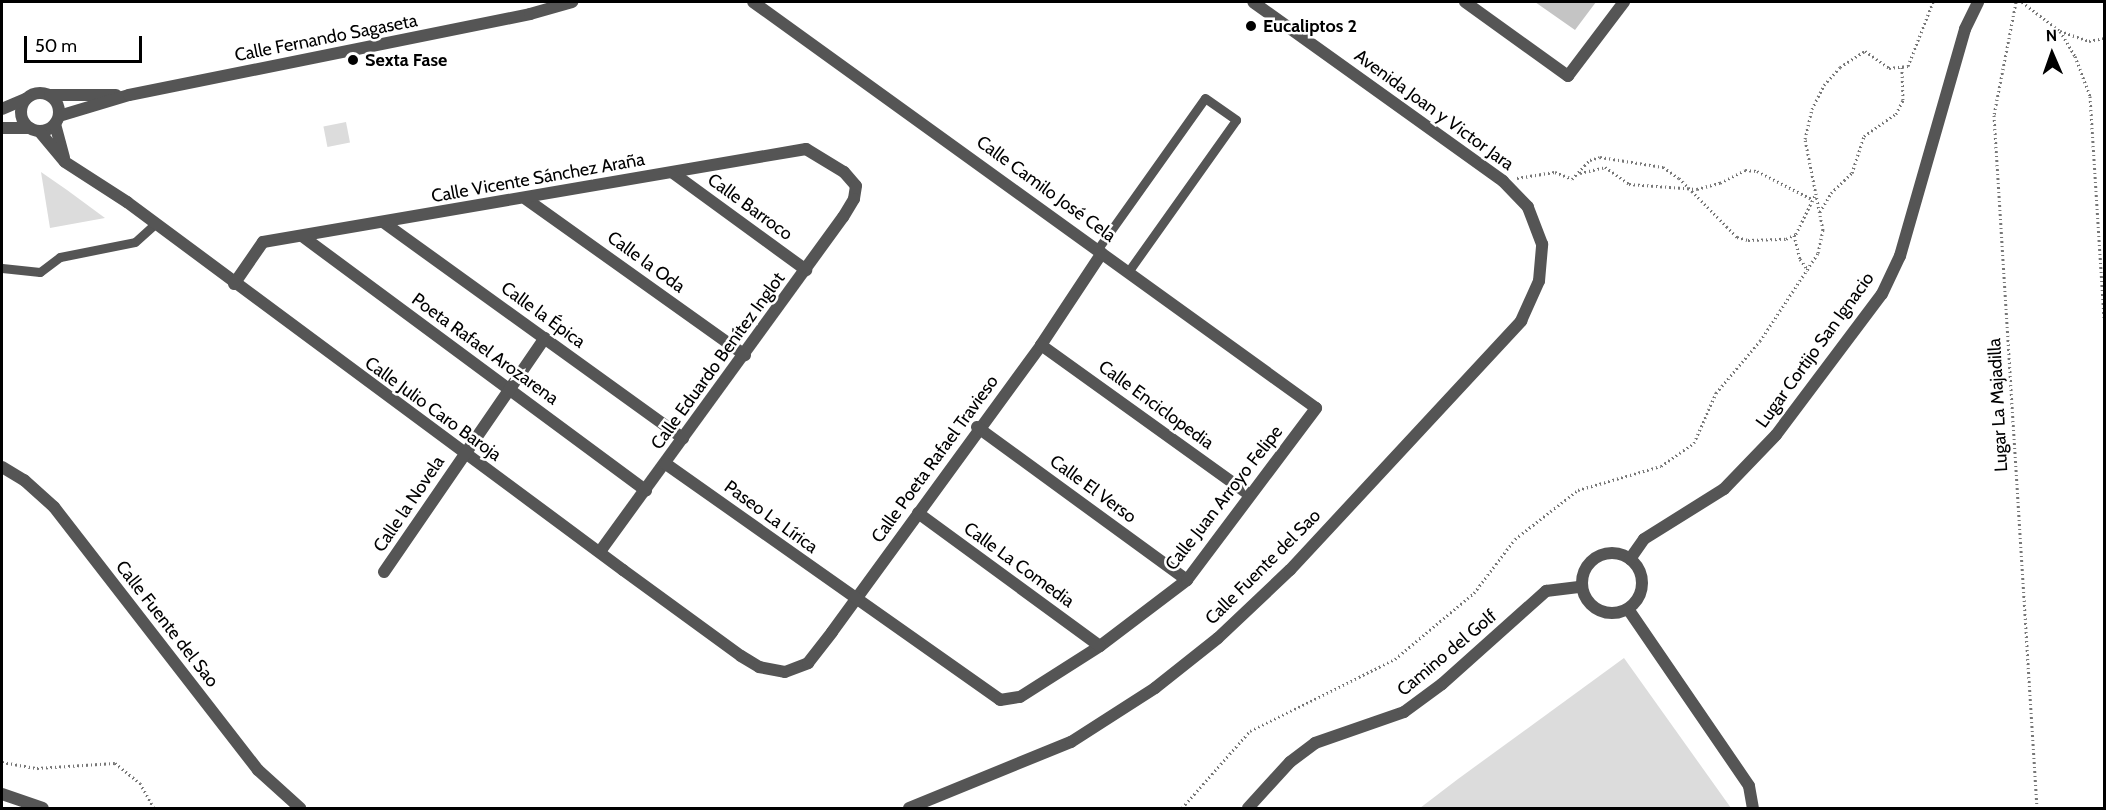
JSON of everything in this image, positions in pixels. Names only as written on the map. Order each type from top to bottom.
[{"type":"street","points":[[530,14],[543,2]]},
{"type":"street","name":"Calle Fernando Sagaseta","points":[[57,120],[129,95],[530,14],[572,2]]},
{"type":"street","name":"Calle Camilo José Cela","points":[[753,2],[1316,408]]},
{"type":"street","name":"Avenida Joan y Victor Jara","points":[[1253,2],[1503,181],[1528,207],[1542,244]]},
{"type":"street","points":[[1465,2],[1568,76],[1624,2]]},
{"type":"street","name":"Lugar Cortijo San Ignacio","points":[[1630,559],[1644,539],[1724,489],[1776,435],[1882,294],[1900,256],[1965,29],[1978,2]]},
{"type":"street","points":[[2,109],[40,92],[50,95],[58,104],[57,120],[65,162]]},
{"type":"street","name":"Calle Fernando Sagaseta","points":[[50,95],[129,95]]},
{"type":"street","points":[[26,99],[22,118],[34,129]]},
{"type":"street","points":[[2,128],[34,129],[57,120]]},
{"type":"street","name":"Calle Julio Caro Baroja","points":[[34,129],[65,162],[155,224],[464,455],[741,656],[759,667],[785,672]]},
{"type":"street","name":"Calle Vicente Sánchez Araña","points":[[234,284],[263,242],[526,199],[806,149],[844,172],[856,186]]},
{"type":"street","name":"Calle Barroco","points":[[673,173],[806,270]]},
{"type":"street","name":"Calle Eduardo Benítez Inglot","points":[[600,552],[806,270],[854,199],[856,186]]},
{"type":"street","name":"Calle la Oda","points":[[526,199],[745,355]]},
{"type":"street","name":"Calle la Épica","points":[[383,222],[683,438]]},
{"type":"street","name":"Poeta Rafael Arozarena","points":[[302,236],[646,491]]},
{"type":"street","name":"Calle Fuente del Sao","points":[[909,808],[1071,742],[1155,688],[1218,638],[1290,570],[1521,321],[1539,281],[1542,244]]},
{"type":"street","name":"Calle Poeta Rafael Travieso","points":[[785,672],[808,663],[855,600],[977,427],[1041,345],[1099,251]]},
{"type":"street","name":"Calle la Novela","points":[[384,572],[545,338]]},
{"type":"street","name":"Calle Enciclopedia","points":[[1041,345],[1250,495]]},
{"type":"street","name":"Calle Juan Arroyo Felipe","points":[[855,600],[1000,700],[1020,696],[1100,646],[1187,579],[1316,408]]},
{"type":"street","name":"Calle El Verso","points":[[977,427],[1187,579]]},
{"type":"street","name":"Paseo La Lírica","points":[[666,464],[855,600]]},
{"type":"street","name":"Calle Fuente del Sao","points":[[2,467],[24,480],[54,507],[258,770],[300,808]]},
{"type":"street","name":"Calle La Comedia","points":[[918,513],[1100,646]]},
{"type":"street","points":[[1611,553],[1630,559],[1638,568],[1641,591],[1628,609],[1617,614],[1593,608],[1581,587],[1582,577],[1592,560],[1611,553]]},
{"type":"street","name":"Camino del Golf","points":[[1248,808],[1290,762],[1315,743],[1404,712],[1442,684],[1546,591],[1581,587]]},
{"type":"street","points":[[1628,609],[1749,786],[1753,808]]},
{"type":"street","points":[[2,794],[43,808]]},
{"type":"lane","points":[[1099,251],[1205,98],[1236,120],[1128,272]]},
{"type":"lane","points":[[2,268],[40,272],[60,257],[135,242],[155,224]]},
{"type":"path","points":[[1182,808],[1250,732],[1395,659],[1474,593],[1515,539],[1578,490],[1661,466],[1684,453],[1694,443],[1716,393],[1760,341],[1818,253],[1823,230],[1813,197],[1805,139],[1812,109],[1824,85],[1840,67],[1865,51],[1889,68],[1908,66],[1933,2]]},
{"type":"path","name":"Lugar La Majadilla","points":[[2016,2],[1994,115],[2037,808]]},
{"type":"path","points":[[2022,2],[2060,31],[2089,41],[2104,38]]},
{"type":"path","points":[[2060,31],[2075,56],[2090,96],[2104,320]]},
{"type":"path","points":[[1819,214],[1831,193],[1852,173],[1864,136],[1896,114],[1903,100],[1902,67]]},
{"type":"path","points":[[1580,173],[1590,160],[1611,157],[1663,167],[1688,187],[1737,237],[1771,240],[1794,235]]},
{"type":"path","points":[[1503,181],[1555,172],[1572,178],[1580,173],[1605,167],[1629,184],[1708,188],[1744,170],[1757,171],[1813,197]]},
{"type":"path","points":[[1808,270],[1800,259],[1794,235],[1813,197]]},
{"type":"path","points":[[2,762],[37,768],[115,763],[140,783],[154,808]]},
{"type":"shaded area","points":[[346,122],[350,143],[327,147],[323,126]]},
{"type":"shaded area","points":[[41,172],[67,190],[105,218],[50,228]]},
{"type":"shaded area","points":[[1624,658],[1731,808],[1420,808],[1458,779]]},
{"type":"building","points":[[1535,2],[1596,2],[1575,30]]},
{"type":"place","name":"Eucaliptos 2","points":[[1251,26]]},
{"type":"place","name":"Sexta Fase","points":[[353,60]]}]
